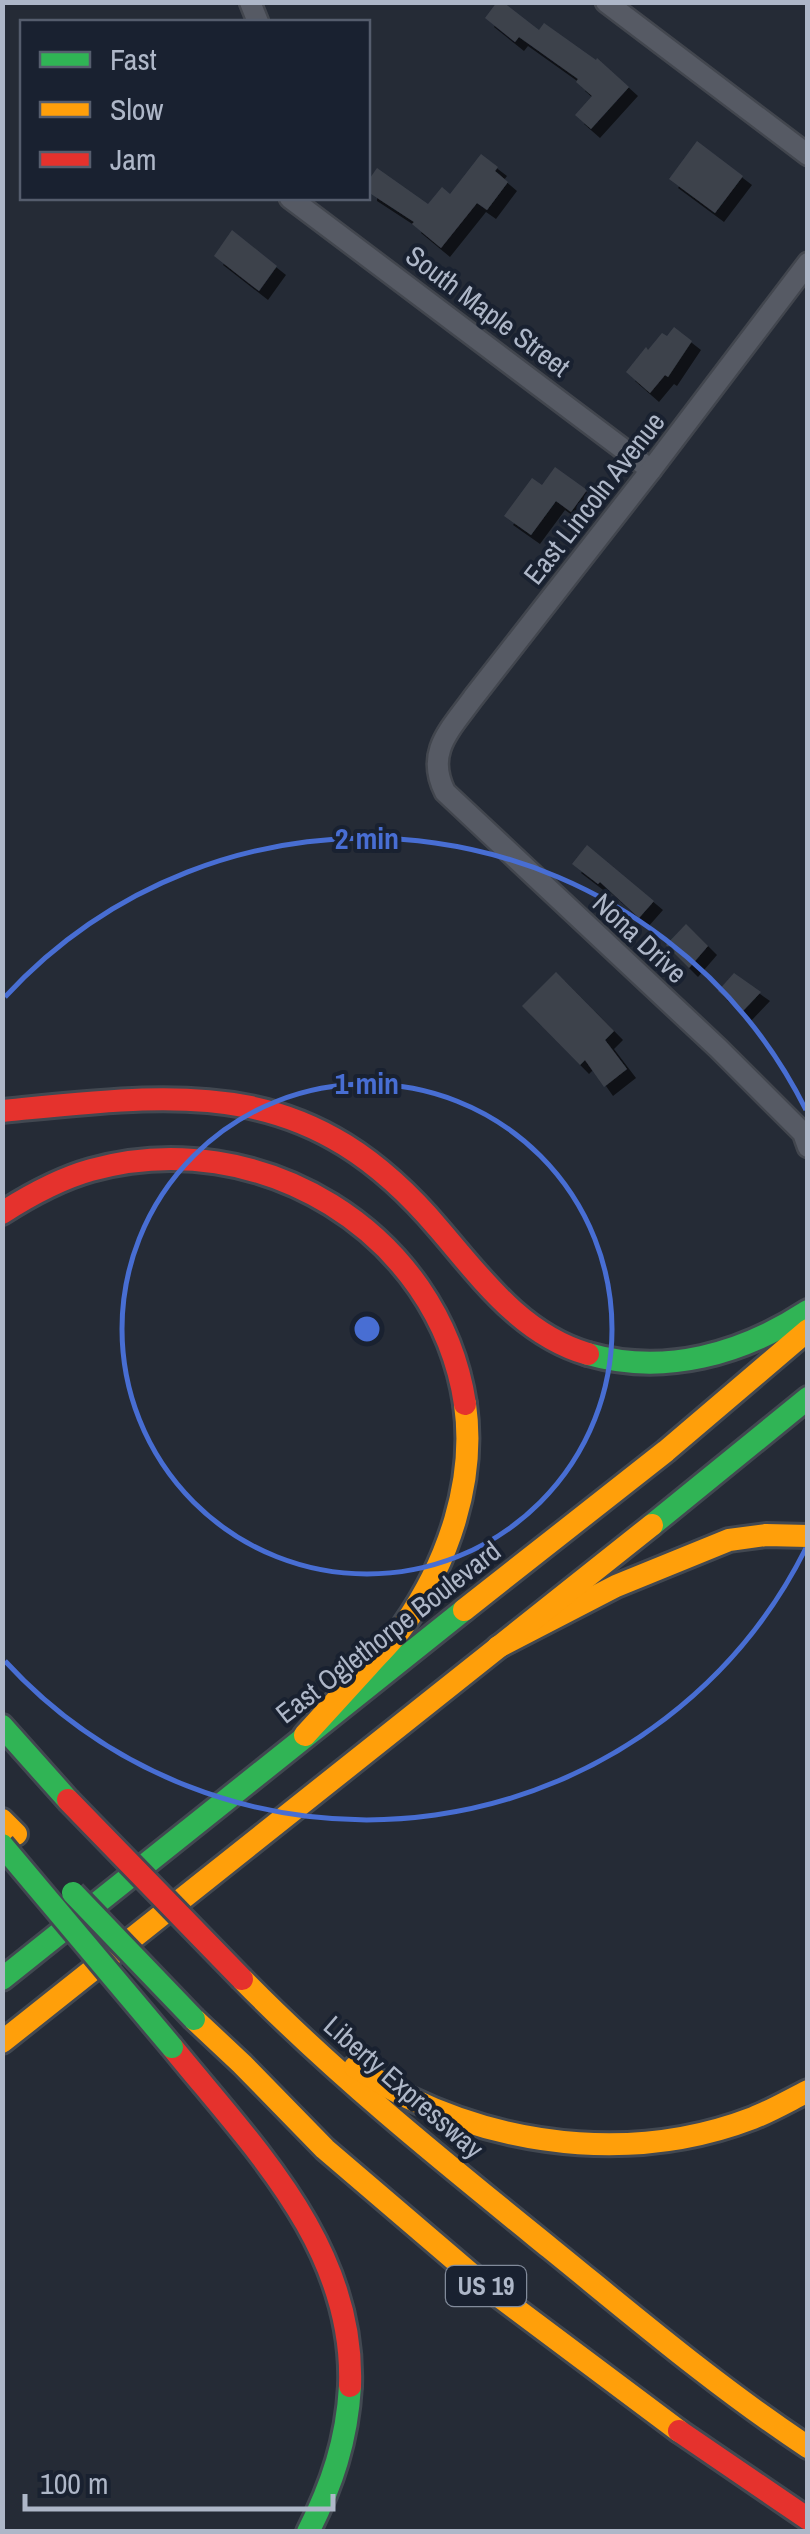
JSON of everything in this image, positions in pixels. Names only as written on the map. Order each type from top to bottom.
[{"type":"main road","points":[[2,1111],[198,1098],[258,1107],[314,1127],[390,1176],[514,1315],[564,1347],[590,1355],[642,1363],[695,1360],[762,1339],[808,1311]]},
{"type":"main road","points":[[2,1213],[64,1179],[104,1166],[146,1159],[190,1158],[245,1167],[298,1184],[363,1224],[412,1276],[436,1313],[452,1349],[466,1415],[467,1456],[460,1502],[441,1553],[405,1624],[305,1735]]},
{"type":"main road","name":"East Oglethorpe Boulevard","points":[[2,1979],[666,1451],[808,1330]]},
{"type":"main road","points":[[2,2042],[808,1398]]},
{"type":"main road","points":[[498,1648],[616,1586],[713,1545],[766,1535],[808,1536]]},
{"type":"main road","name":"Liberty Expressway","points":[[2,1726],[274,2013],[386,2116],[734,2396],[808,2448]]},
{"type":"main road","points":[[7,1833],[294,2200],[317,2240],[347,2329],[350,2406],[344,2448],[334,2479],[308,2532]]},
{"type":"main road","name":"US 19","points":[[7,1833],[325,2149],[484,2284],[682,2434],[808,2518]]},
{"type":"main road","points":[[274,2013],[362,2071],[439,2112],[485,2129],[533,2140],[581,2145],[668,2140],[753,2117],[808,2091]]},
{"type":"street","points":[[606,2],[808,155]]},
{"type":"street","name":"South Maple Street","points":[[293,200],[652,470]]},
{"type":"street","name":"East Lincoln Avenue","points":[[436,770],[436,756],[448,732],[808,263]]},
{"type":"street","name":"Nona Drive","points":[[436,770],[445,792],[718,1048],[803,1133],[808,1147]]},
{"type":"building","points":[[497,2],[503,2],[539,30],[544,23],[597,58],[629,87],[591,129],[575,115],[592,96],[576,82],[578,79],[519,37],[515,42],[485,18]]},
{"type":"building","points":[[697,141],[743,176],[715,213],[669,179]]},
{"type":"building","points":[[481,154],[498,167],[495,171],[508,182],[487,210],[477,203],[441,248],[414,222],[370,193],[370,178],[377,168],[428,204],[442,187],[450,194]]},
{"type":"building","points":[[232,230],[277,266],[259,291],[214,256]]},
{"type":"building","points":[[674,327],[692,341],[668,377],[665,375],[650,393],[626,372],[646,347],[648,350],[662,333],[667,336]]},
{"type":"building","points":[[555,467],[587,490],[571,512],[556,501],[531,535],[504,516],[532,478],[542,485]]},
{"type":"building","points":[[587,845],[654,901],[639,918],[600,882],[572,864]]},
{"type":"building","points":[[686,924],[708,946],[689,968],[666,945]]},
{"type":"building","points":[[556,972],[614,1031],[605,1040],[627,1069],[604,1087],[585,1060],[580,1065],[522,1006]]},
{"type":"building","points":[[734,973],[761,992],[742,1012],[718,991]]},
{"type":"traffic: fast","points":[[588,1354],[646,1363],[702,1357],[757,1339],[808,1311]]},
{"type":"traffic: fast","points":[[652,1525],[808,1398]]},
{"type":"traffic: fast","points":[[2,1979],[464,1610]]},
{"type":"traffic: fast","points":[[2,1726],[68,1800]]},
{"type":"traffic: fast","points":[[2,1845],[172,2047]]},
{"type":"traffic: fast","points":[[73,1893],[194,2019]]},
{"type":"traffic: fast","points":[[308,2532],[337,2462],[350,2386]]},
{"type":"traffic: slow","points":[[464,1610],[666,1451],[808,1330]]},
{"type":"traffic: slow","points":[[305,1735],[396,1636],[434,1575],[462,1491],[465,1404]]},
{"type":"traffic: slow","points":[[2,2042],[652,1525]]},
{"type":"traffic: slow","points":[[498,1647],[616,1586],[729,1540],[766,1535],[808,1536]]},
{"type":"traffic: slow","points":[[2,1820],[16,1834]]},
{"type":"traffic: slow","points":[[242,1979],[354,2085],[431,2151],[677,2351],[808,2447]]},
{"type":"traffic: slow","points":[[194,2019],[325,2149],[484,2285],[679,2431]]},
{"type":"traffic: slow","points":[[355,2067],[450,2115],[492,2129],[579,2143],[623,2144],[710,2132],[760,2115],[808,2091]]},
{"type":"traffic: jam","points":[[2,1111],[129,1100],[186,1100],[240,1105],[291,1119],[341,1143],[390,1179],[523,1319],[564,1345],[588,1354]]},
{"type":"traffic: jam","points":[[2,1213],[79,1174],[154,1159],[216,1162],[276,1178],[331,1204],[379,1242],[419,1288],[448,1342],[465,1404]]},
{"type":"traffic: jam","points":[[68,1800],[242,1979]]},
{"type":"traffic: jam","points":[[172,2047],[265,2162],[317,2244],[336,2288],[347,2336],[350,2386]]},
{"type":"traffic: jam","points":[[679,2431],[808,2519]]}]
